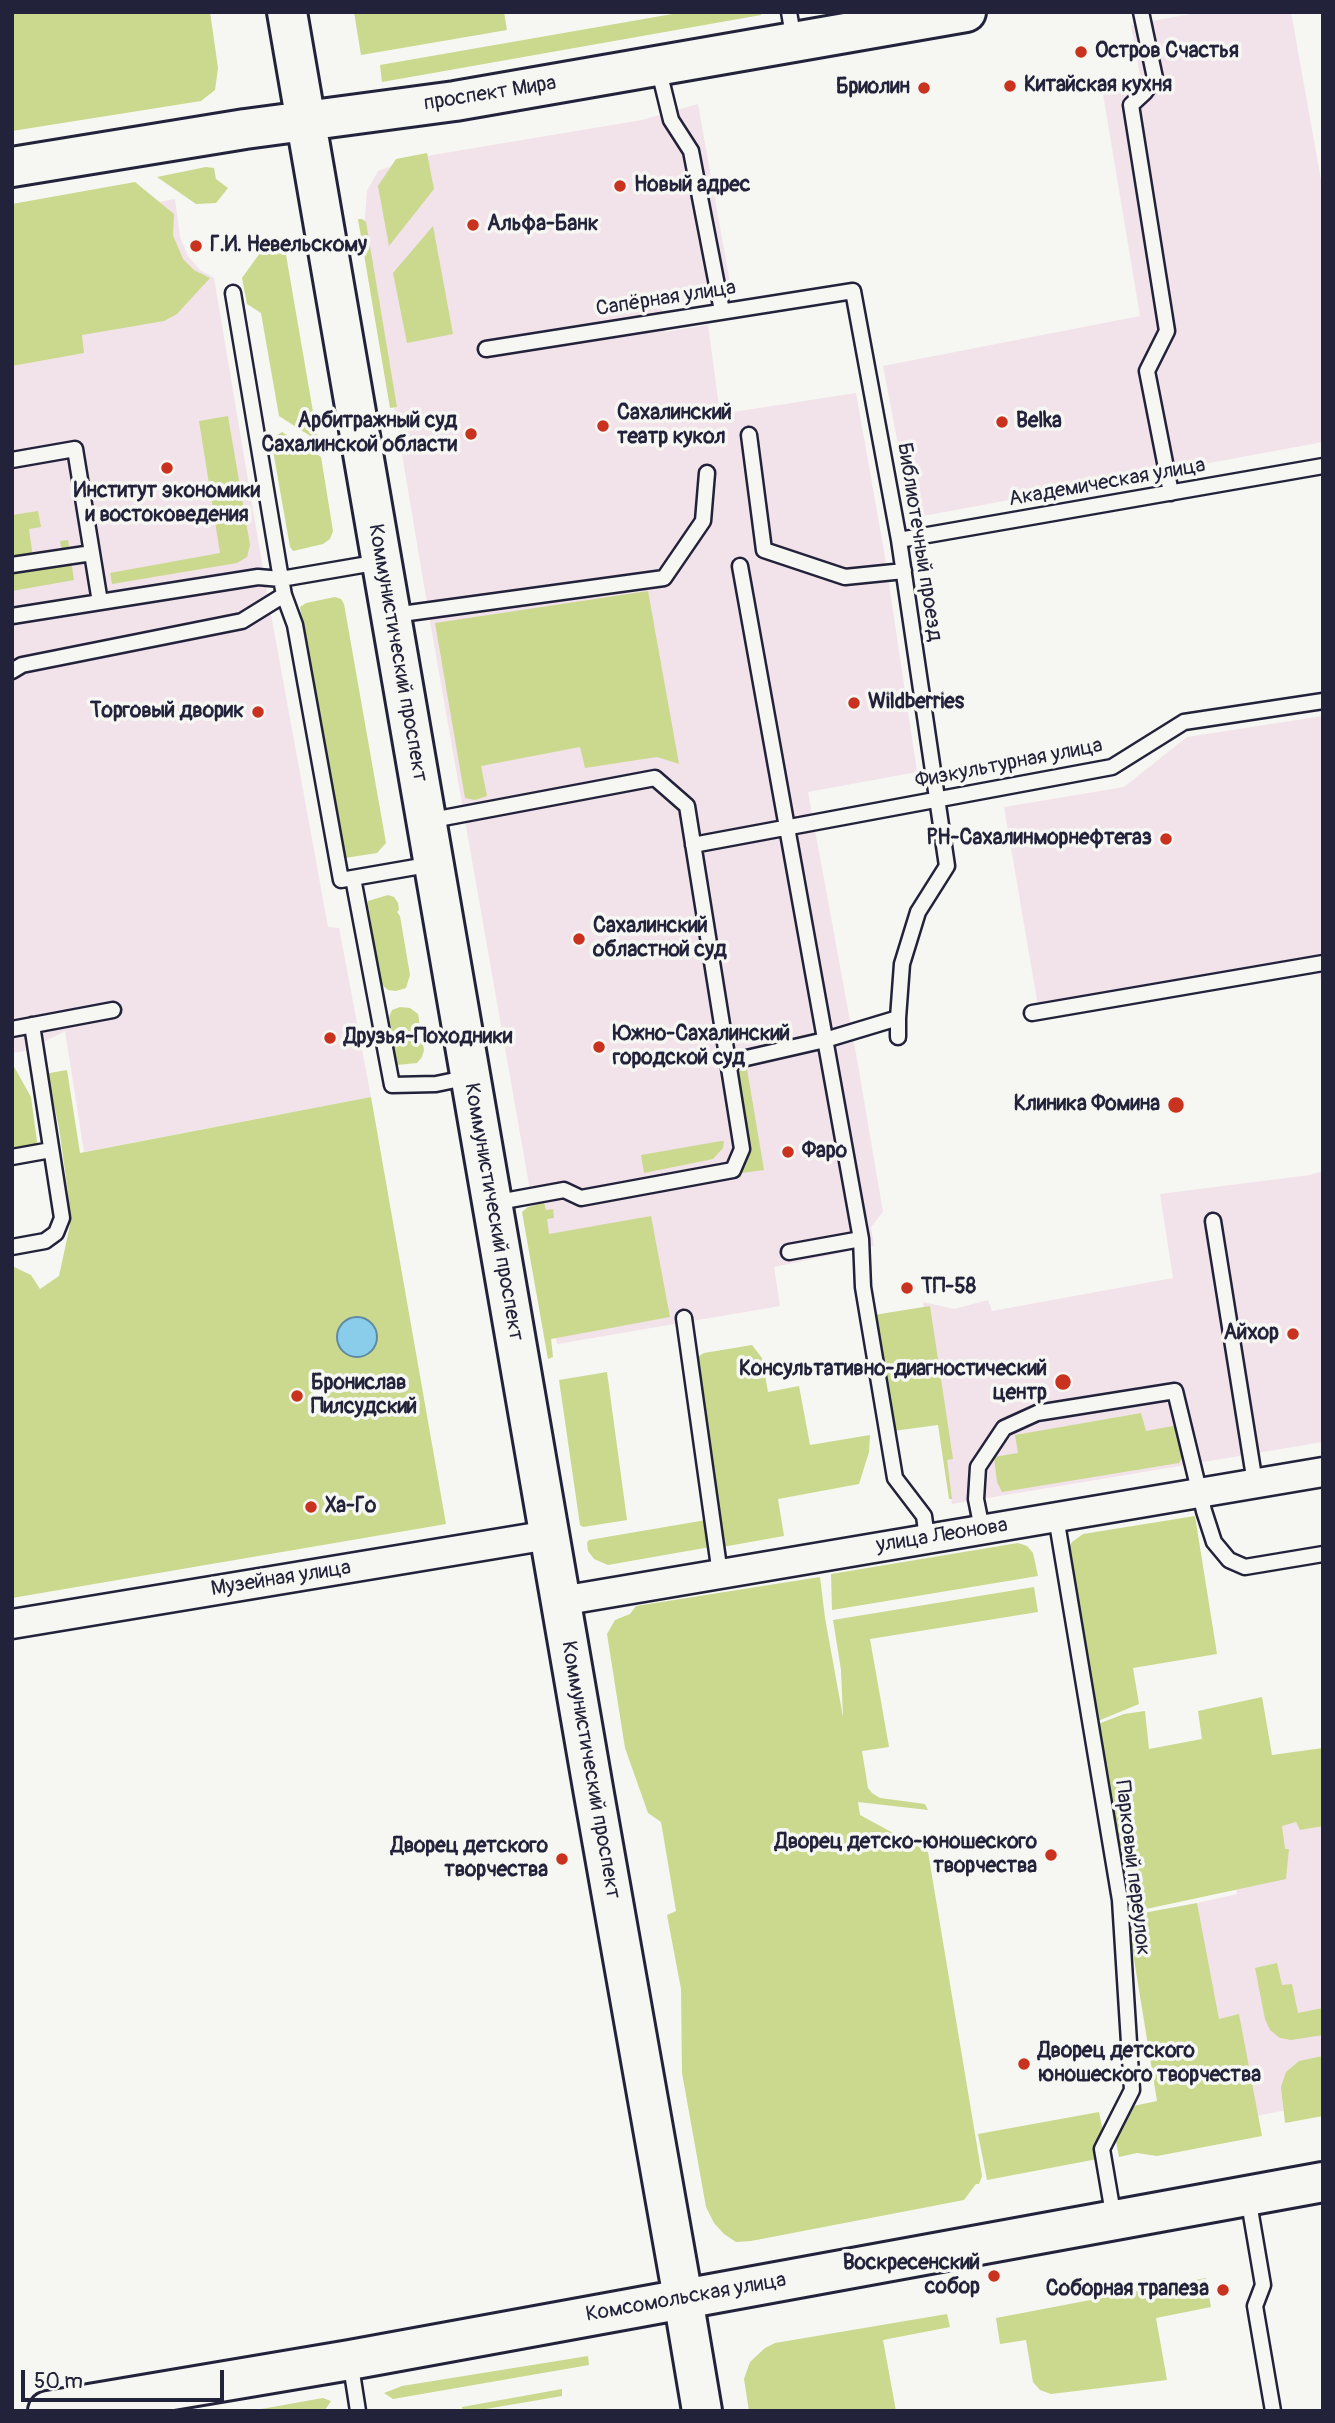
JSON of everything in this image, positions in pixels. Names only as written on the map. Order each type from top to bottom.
[{"type":"main road","name":"Коммунистический проспект","points":[[286,12],[702,2411]]},
{"type":"main road","name":"проспект Мира","points":[[12,167],[305,121],[455,101],[658,66],[792,27],[966,12]]},
{"type":"main road","name":"Комсомольская улица","points":[[48,2411],[350,2360],[1323,2182]]},
{"type":"street","name":"улица Леонова","points":[[561,1601],[1323,1472]]},
{"type":"street","name":"Музейная улица","points":[[12,1624],[549,1535]]},
{"type":"lane","points":[[1141,12],[1155,78],[1131,105],[1167,331],[1147,370],[1171,493]]},
{"type":"lane","points":[[658,66],[671,120],[691,151],[722,311]]},
{"type":"lane","name":"Сапёрная улица","points":[[486,349],[853,291]]},
{"type":"lane","name":"Библиотечный проезд","points":[[853,291],[899,540],[947,866],[918,912],[902,964],[898,1037]]},
{"type":"lane","points":[[233,293],[281,579],[295,625],[341,880],[433,864]]},
{"type":"lane","points":[[750,435],[764,550],[845,577],[904,571]]},
{"type":"lane","points":[[12,460],[75,449],[100,602]]},
{"type":"lane","name":"Академическая улица","points":[[899,540],[1323,466]]},
{"type":"lane","points":[[391,616],[664,579],[703,521],[707,473]]},
{"type":"lane","points":[[12,565],[92,552]]},
{"type":"lane","points":[[12,616],[258,576],[281,579],[382,562]]},
{"type":"lane","points":[[740,566],[861,1239],[863,1287],[895,1478],[924,1516],[927,1538]]},
{"type":"lane","points":[[12,671],[22,665],[242,621],[284,595]]},
{"type":"lane","name":"Физкультурная улица","points":[[693,845],[1112,767],[1184,722],[1323,701]]},
{"type":"lane","points":[[426,821],[655,778],[687,806],[742,1149],[733,1170],[581,1198],[564,1191],[492,1204]]},
{"type":"lane","points":[[353,878],[392,1084],[436,1084],[470,1077]]},
{"type":"lane","points":[[1032,1013],[1323,963]]},
{"type":"lane","points":[[12,1029],[113,1010]]},
{"type":"lane","points":[[729,1062],[825,1040],[898,1018]]},
{"type":"lane","points":[[12,1247],[45,1241],[56,1233],[62,1218],[32,1026]]},
{"type":"lane","points":[[12,1157],[51,1150]]},
{"type":"lane","points":[[1213,1221],[1255,1483]]},
{"type":"lane","points":[[789,1252],[861,1239]]},
{"type":"lane","points":[[684,1318],[720,1574]]},
{"type":"lane","points":[[982,1530],[976,1499],[978,1467],[1004,1428],[1037,1412],[1175,1391],[1198,1493],[1214,1542],[1229,1560],[1245,1567],[1323,1554]]},
{"type":"lane","name":"Парковый переулок","points":[[1056,1517],[1119,1900],[1132,2090],[1102,2149],[1114,2220]]},
{"type":"lane","points":[[1248,2195],[1263,2286],[1255,2306],[1273,2411]]},
{"type":"lane","points":[[350,2360],[358,2411]]},
{"type":"shaded area","points":[[1201,12],[1291,12],[1323,191],[1323,442],[912,518],[883,366],[1140,316],[1102,88],[1141,81],[1131,25]]},
{"type":"shaded area","points":[[698,104],[732,294],[661,304],[665,332],[708,325],[720,414],[856,393],[884,551],[917,772],[808,792],[883,1212],[871,1227],[874,1246],[774,1267],[780,1306],[557,1344],[364,228],[367,191],[378,171],[415,158],[642,120]]},
{"type":"shaded area","points":[[175,199],[180,237],[188,256],[200,270],[214,278],[266,587],[328,927],[339,928],[371,1097],[84,1152],[65,1031],[26,1051],[12,1053],[12,230]]},
{"type":"shaded area","name":"РН-Сахалинморнефтегаз","points":[[1323,716],[1323,989],[1316,958],[1038,1006],[1004,807],[1124,787],[1187,737]]},
{"type":"shaded area","points":[[1323,1171],[1323,1442],[952,1504],[923,1302],[954,1309],[988,1300],[992,1311],[1173,1278],[1160,1194],[1310,1175]]},
{"type":"shaded area","points":[[1323,1755],[1323,2103],[1178,2131],[1141,1916],[1237,1894],[1223,1815]]},
{"type":"green space","points":[[12,12],[210,12],[218,68],[215,90],[201,101],[12,131]]},
{"type":"green space","points":[[354,12],[504,12],[507,30],[361,55]]},
{"type":"green space","points":[[684,12],[763,12],[761,15],[382,82],[380,65]]},
{"type":"green space","points":[[427,153],[434,189],[389,246],[378,186],[396,159]]},
{"type":"green space","points":[[206,167],[214,168],[216,179],[228,188],[216,203],[196,204],[157,177]]},
{"type":"green space","points":[[135,182],[174,214],[173,235],[183,259],[194,270],[210,278],[177,314],[164,321],[82,335],[84,353],[12,366],[12,204]]},
{"type":"green space","points":[[358,219],[366,222],[397,407],[390,408]]},
{"type":"green space","points":[[433,226],[453,334],[407,343],[393,273]]},
{"type":"green space","points":[[284,243],[318,441],[279,416],[261,313],[247,304],[242,278],[265,246]]},
{"type":"green space","points":[[228,416],[250,545],[247,557],[237,563],[112,584],[110,573],[220,553],[199,421]]},
{"type":"green space","points":[[282,432],[321,457],[333,531],[330,539],[323,544],[293,551],[290,547],[271,439]]},
{"type":"green space","points":[[38,511],[41,527],[29,529],[33,557],[62,552],[60,541],[68,540],[74,580],[12,591],[12,515]]},
{"type":"green space","points":[[648,591],[679,764],[657,757],[585,768],[580,747],[481,766],[487,796],[475,800],[465,798],[435,623]]},
{"type":"green space","points":[[335,597],[341,599],[344,604],[386,843],[377,853],[345,858],[342,854],[300,607],[306,603]]},
{"type":"green space","points":[[388,895],[394,897],[398,903],[397,912],[400,916],[410,975],[406,988],[396,991],[388,990],[381,984],[368,906],[368,901]]},
{"type":"green space","points":[[410,1008],[418,1014],[424,1050],[417,1063],[397,1065],[389,1017],[392,1010]]},
{"type":"green space","points":[[12,1063],[31,1097],[37,1142],[12,1149]]},
{"type":"green space","points":[[746,1063],[764,1170],[741,1173],[741,1177],[729,1180],[732,1174],[742,1169],[746,1158],[733,1066]]},
{"type":"green space","points":[[67,1070],[80,1153],[371,1097],[446,1524],[12,1598],[12,1266],[31,1275],[40,1289],[59,1276],[70,1225],[68,1192],[59,1128],[44,1074]]},
{"type":"green space","points":[[724,1141],[723,1148],[713,1159],[644,1173],[641,1155]]},
{"type":"green space","points":[[544,1203],[546,1210],[553,1209],[554,1218],[547,1219],[549,1234],[651,1216],[670,1317],[551,1339],[553,1357],[548,1359],[522,1212],[528,1207]]},
{"type":"green space","points":[[930,1306],[953,1459],[947,1460],[952,1499],[949,1499],[938,1425],[893,1431],[874,1315]]},
{"type":"green space","points":[[752,1345],[762,1358],[768,1392],[799,1386],[810,1445],[870,1435],[869,1452],[859,1484],[778,1499],[784,1536],[722,1547],[694,1359],[704,1353]]},
{"type":"green space","points":[[607,1372],[627,1520],[583,1527],[580,1525],[559,1380]]},
{"type":"green space","points":[[1141,1413],[1146,1431],[1178,1425],[1183,1456],[1179,1463],[1002,1492],[997,1482],[994,1457],[1018,1453],[1015,1435]]},
{"type":"green space","points":[[1195,1516],[1217,1654],[1133,1668],[1139,1704],[1098,1721],[1079,1606],[1074,1606],[1068,1549],[1072,1542],[1083,1534]]},
{"type":"green space","points":[[706,1520],[710,1547],[608,1565],[594,1559],[588,1551],[589,1540]]},
{"type":"green space","points":[[1018,1543],[1027,1546],[1033,1553],[1038,1576],[832,1610],[831,1574]]},
{"type":"green space","points":[[820,1577],[843,1717],[841,1670],[833,1620],[1034,1587],[1038,1612],[870,1639],[889,1747],[862,1751],[868,1788],[880,1798],[925,1804],[928,1810],[858,1802],[860,1815],[928,1852],[982,2176],[979,2184],[976,2184],[964,2200],[736,2242],[714,2223],[706,2207],[682,2073],[681,1989],[667,1915],[676,1911],[661,1822],[648,1813],[625,1748],[607,1634],[615,1620],[630,1614],[636,1606]]},
{"type":"green space","points":[[1262,1697],[1272,1755],[1323,1748],[1323,1826],[1300,1830],[1296,1822],[1282,1826],[1285,1849],[1289,1849],[1286,1879],[1132,1912],[1098,1724],[1124,1714],[1145,1711],[1149,1749],[1202,1739],[1198,1711]]},
{"type":"green space","points":[[1197,1903],[1219,2019],[1239,2014],[1262,2136],[1157,2156],[1137,2153],[1119,2157],[1110,2111],[1157,2101],[1127,1916]]},
{"type":"green space","points":[[1277,1963],[1282,1985],[1292,1984],[1298,2013],[1323,2008],[1323,2035],[1291,2040],[1280,2038],[1270,2030],[1265,2019],[1255,1968]]},
{"type":"green space","points":[[1323,2056],[1323,2116],[1285,2123],[1281,2087],[1286,2072],[1299,2061]]},
{"type":"green space","points":[[1099,2112],[1108,2157],[987,2180],[978,2134]]},
{"type":"green space","points":[[1206,2278],[1211,2307],[1156,2318],[1167,2380],[1051,2394],[1040,2390],[1033,2382],[1026,2340],[1000,2344],[996,2318]]},
{"type":"green space","points":[[947,2314],[950,2327],[883,2340],[896,2411],[749,2411],[744,2379],[750,2362],[775,2343]]},
{"type":"green space","points":[[588,2356],[589,2365],[393,2399],[384,2393],[402,2386]]},
{"type":"green space","points":[[562,2389],[562,2396],[474,2411],[463,2411],[462,2407]]},
{"type":"green space","points":[[323,2398],[331,2401],[325,2410],[250,2411]]},
{"type":"water","points":[[357,1317],[365,1318],[371,1323],[376,1329],[376,1345],[371,1351],[365,1356],[357,1357],[349,1356],[343,1351],[338,1345],[337,1337],[338,1329],[343,1323],[349,1318]]},
{"type":"place","name":"Остров Счастья","points":[[1081,52]]},
{"type":"place","name":"Китайская кухня","points":[[1010,86]]},
{"type":"place","name":"Бриолин","points":[[924,88]]},
{"type":"place","name":"Новый адрес","points":[[620,186]]},
{"type":"place","name":"Альфа-Банк","points":[[473,225]]},
{"type":"place","name":"Г.И. Невельскому","points":[[196,246]]},
{"type":"place","name":"Belka","points":[[1002,422]]},
{"type":"place","name":"Сахалинский театр кукол","points":[[603,426]]},
{"type":"place","name":"Арбитражный суд Сахалинской области","points":[[471,434]]},
{"type":"place","name":"Институт экономики и востоковедения","points":[[167,468]]},
{"type":"place","name":"Wildberries","points":[[854,703]]},
{"type":"place","name":"Торговый дворик","points":[[258,712]]},
{"type":"place","name":"РН-Сахалинморнефтегаз","points":[[1166,839]]},
{"type":"place","name":"Сахалинский областной суд","points":[[579,939]]},
{"type":"place","name":"Друзья-Походники","points":[[330,1038]]},
{"type":"place","name":"Южно-Сахалинский городской суд","points":[[599,1047]]},
{"type":"place","name":"Клиника Фомина","points":[[1176,1105]]},
{"type":"place","name":"Фаро","points":[[788,1152]]},
{"type":"place","name":"ТП-58","points":[[907,1288]]},
{"type":"place","name":"Айхор","points":[[1293,1334]]},
{"type":"place","name":"Консультативно-диагностический центр","points":[[1063,1382]]},
{"type":"place","name":"Бронислав Пилсудский","points":[[297,1396]]},
{"type":"place","name":"Ха-Го","points":[[311,1507]]},
{"type":"place","name":"Дворец детско-юношеского творчества","points":[[1051,1855]]},
{"type":"place","name":"Дворец детского творчества","points":[[562,1859]]},
{"type":"place","name":"Дворец детского юношеского творчества","points":[[1024,2064]]},
{"type":"place","name":"Воскресенский собор","points":[[994,2276]]},
{"type":"place","name":"Соборная трапеза","points":[[1223,2290]]}]
